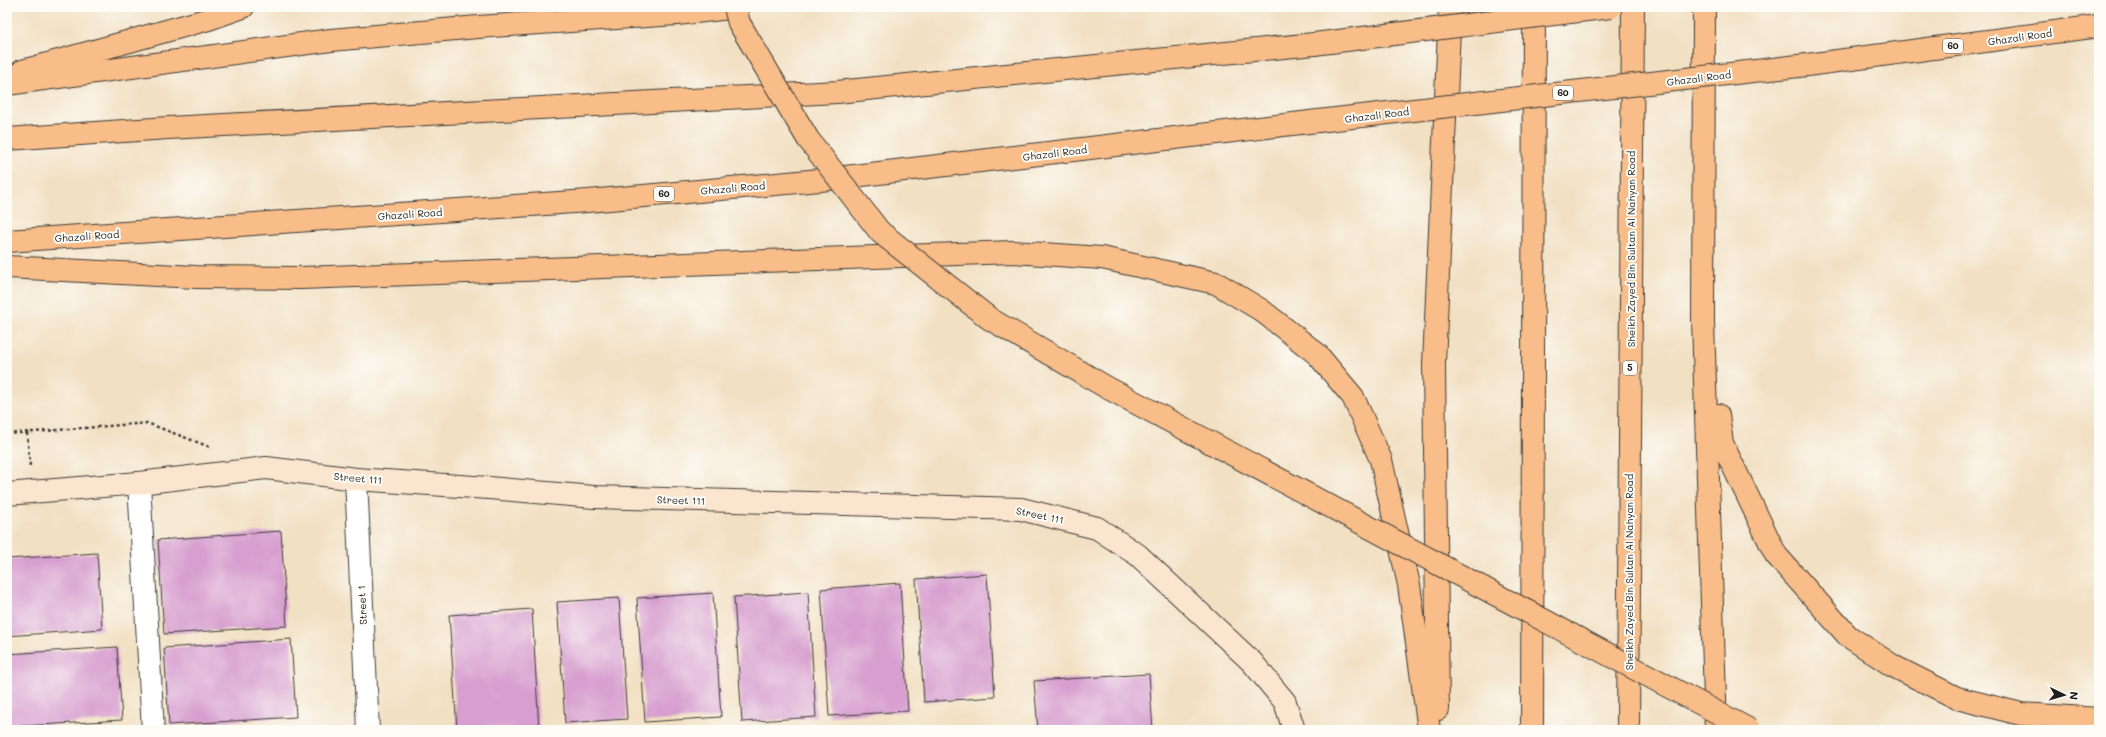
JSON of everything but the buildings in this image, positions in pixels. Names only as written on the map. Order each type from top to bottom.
[{"type":"highway","points":[[7,75],[209,19],[243,7]]},
{"type":"highway","points":[[735,7],[739,23],[808,139],[880,232],[990,319],[1113,390],[1750,730]]},
{"type":"highway","points":[[7,84],[332,40],[478,27],[677,14],[739,7]]},
{"type":"highway","points":[[1438,730],[1434,364],[1450,7]]},
{"type":"highway","points":[[1532,730],[1534,7]]},
{"type":"highway","points":[[7,139],[184,127],[837,92],[1314,44],[1611,7]]},
{"type":"highway","name":"Sheikh Zayed Bin Sultan Al Nahyan Road","points":[[1628,730],[1633,7]]},
{"type":"highway","points":[[1704,7],[1703,321],[1716,730]]},
{"type":"highway","name":"Ghazali Road","points":[[7,241],[581,202],[820,180],[1807,65],[2098,26]]},
{"type":"highway","points":[[7,267],[196,277],[301,278],[1013,252],[1102,258],[1216,283],[1261,310],[1317,354],[1353,397],[1381,460],[1409,585],[1429,730]]},
{"type":"highway","points":[[1703,321],[1722,443],[1776,555],[1848,636],[1893,666],[1956,698],[2021,714],[2099,719]]},
{"type":"street","name":"Street 111","points":[[7,494],[139,483],[266,468],[356,479],[594,497],[1021,509],[1098,528],[1138,555],[1252,662],[1285,702],[1294,730]]},
{"type":"street","name":"Street 1","points":[[356,479],[368,730]]},
{"type":"street","points":[[139,483],[153,730]]},
{"type":"path","points":[[7,434],[147,423],[214,448]]},
{"type":"path","points":[[27,432],[33,492]]}]
